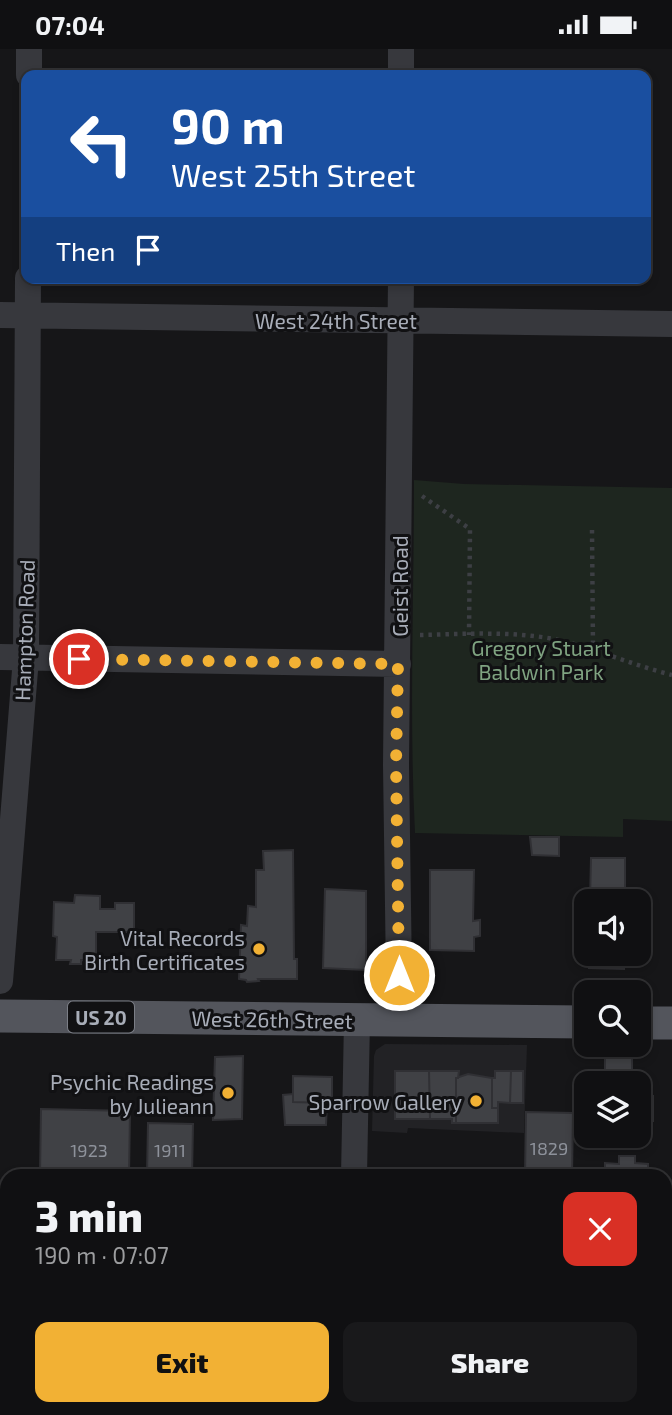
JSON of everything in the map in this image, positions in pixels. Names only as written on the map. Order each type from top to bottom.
[{"type":"main road","name":"West 26th Street","points":[[0,1016],[574,1022]]},
{"type":"main road","points":[[651,1023],[672,1023]]},
{"type":"street","points":[[29,49],[29,70]]},
{"type":"street","points":[[401,49],[401,70]]},
{"type":"street","name":"Hampton Road","points":[[0,981],[28,284]]},
{"type":"street","name":"Geist Road","points":[[397,1020],[399,975],[396,765],[401,284]]},
{"type":"street","name":"West 24th Street","points":[[0,315],[672,324]]},
{"type":"street","points":[[13,658],[398,664]]},
{"type":"street","points":[[354,1169],[356,1020]]},
{"type":"path","points":[[399,479],[470,529],[468,635]]},
{"type":"path","points":[[592,530],[593,648]]},
{"type":"path","points":[[398,635],[533,636],[593,648],[672,675]]},
{"type":"shaded area","points":[[385,1044],[527,1045],[524,1133],[408,1128],[407,1133],[372,1131],[374,1056],[376,1050]]},
{"type":"green space","name":"Gregory Stuart Baldwin Park","points":[[414,480],[464,484],[672,488],[672,821],[623,819],[623,837],[415,833],[412,701]]},
{"type":"building","points":[[530,837],[559,837],[559,856],[532,855]]},
{"type":"building","points":[[293,850],[294,959],[297,959],[297,979],[258,979],[259,981],[247,982],[239,979],[241,925],[247,926],[248,906],[256,907],[256,870],[264,870],[263,851]]},
{"type":"building","points":[[591,858],[625,858],[625,889],[590,889]]},
{"type":"building","points":[[430,870],[474,870],[473,921],[480,920],[480,936],[474,937],[474,951],[430,950]]},
{"type":"building","points":[[325,889],[366,891],[366,970],[323,968]]},
{"type":"building","points":[[75,895],[100,896],[100,909],[115,909],[115,903],[134,903],[134,932],[96,932],[96,961],[81,960],[81,964],[70,964],[71,960],[56,960],[57,937],[53,936],[54,902],[74,903]]},
{"type":"building","points":[[589,966],[624,966],[624,969]]},
{"type":"building","points":[[243,1056],[242,1119],[213,1120],[215,1057]]},
{"type":"building","points":[[605,1057],[632,1057],[632,1071],[605,1071]]},
{"type":"building","points":[[395,1071],[429,1071],[430,1119],[395,1119]]},
{"type":"building","points":[[429,1071],[459,1071],[456,1078],[456,1123],[452,1123],[452,1119],[430,1119]]},
{"type":"building","points":[[495,1071],[511,1071],[510,1103],[498,1102],[498,1108],[492,1108],[492,1078],[495,1078]]},
{"type":"building","points":[[511,1071],[523,1071],[523,1103],[510,1103]]},
{"type":"building","points":[[468,1074],[492,1078],[492,1108],[498,1108],[498,1123],[456,1123],[456,1078]]},
{"type":"building","points":[[293,1076],[332,1077],[332,1106],[327,1106],[327,1103],[293,1102]]},
{"type":"building","points":[[293,1094],[293,1102],[327,1103],[326,1125],[285,1125],[283,1095]]},
{"type":"building","points":[[651,1096],[653,1096],[651,1121]]},
{"type":"building","points":[[41,1109],[130,1111],[129,1169],[40,1169]]},
{"type":"building","points":[[526,1112],[573,1113],[572,1169],[525,1169]]},
{"type":"building","points":[[148,1123],[193,1124],[192,1169],[147,1169]]},
{"type":"building","points":[[619,1156],[635,1156],[635,1163],[648,1164],[648,1169],[605,1169],[605,1163],[619,1164]]},
{"type":"place","name":"Vital Records Birth Certificates","points":[[259,949]]},
{"type":"place","name":"Psychic Readings by Julieann","points":[[228,1093]]},
{"type":"place","name":"Sparrow Gallery","points":[[476,1101]]},
{"type":"route","points":[[79,659],[398,664],[396,765],[399,975]]}]
